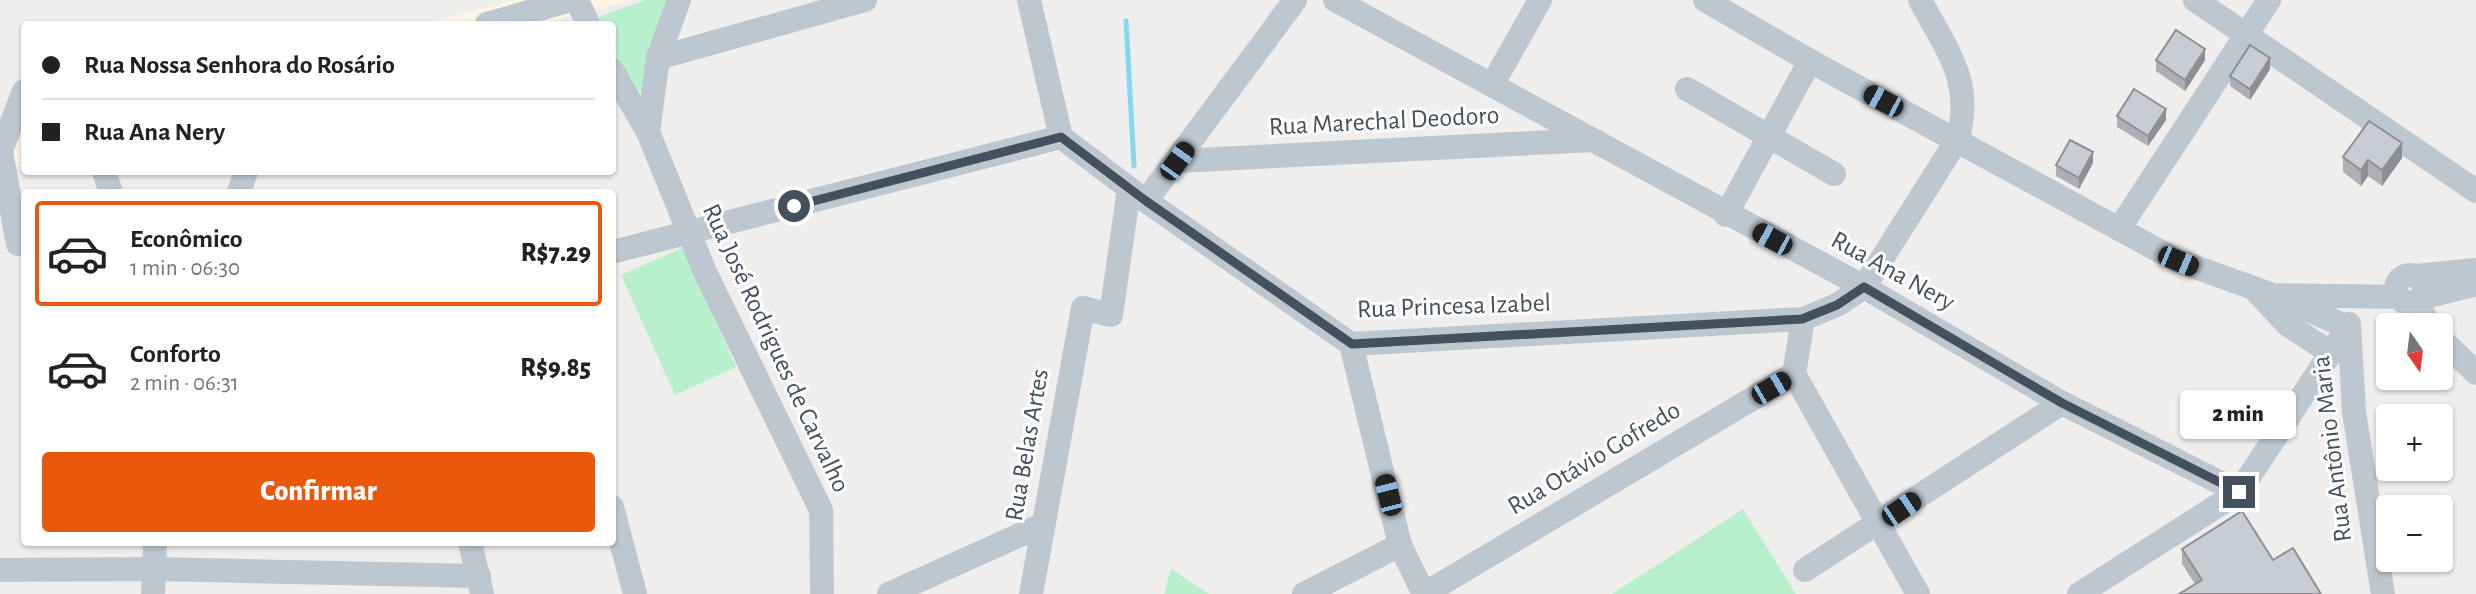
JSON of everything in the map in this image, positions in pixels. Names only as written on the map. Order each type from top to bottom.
[{"type":"street","points":[[500,21],[571,0]]},
{"type":"street","points":[[577,0],[587,21]]},
{"type":"street","name":"Rua José Rodrigues de Carvalho","points":[[648,132],[658,58],[679,0]]},
{"type":"street","points":[[658,58],[865,0]]},
{"type":"street","points":[[616,251],[1061,137],[1029,0]]},
{"type":"street","points":[[1137,195],[1177,161],[1295,0]]},
{"type":"street","name":"Rua Ana Nery","points":[[1335,0],[1594,140],[1726,215],[1864,287],[2062,403],[2239,492]]},
{"type":"street","points":[[1492,85],[1540,0]]},
{"type":"street","points":[[1705,0],[1810,61],[2178,261],[2348,327],[2239,492],[2079,594]]},
{"type":"street","points":[[1864,287],[1957,140],[1964,117],[1958,71],[1920,0]]},
{"type":"street","points":[[2195,0],[2476,191]]},
{"type":"street","points":[[2119,229],[2269,0]]},
{"type":"street","points":[[1726,215],[1767,134],[1810,61]]},
{"type":"street","name":"Rua José Rodrigues de Carvalho","points":[[616,77],[648,132],[688,233],[821,510],[822,594]]},
{"type":"street","points":[[625,93],[639,100],[653,88]]},
{"type":"street","points":[[1687,89],[1835,174]]},
{"type":"street","points":[[18,244],[0,151],[21,98]]},
{"type":"street","name":"Rua Princesa Izabel","points":[[1061,137],[1137,195],[1352,344],[1802,319],[1837,305],[1864,287]]},
{"type":"street","name":"Rua Marechal Deodoro","points":[[1177,161],[1594,140]]},
{"type":"street","points":[[0,151],[21,145]]},
{"type":"street","name":"Rua Belas Artes","points":[[1031,594],[1083,308],[1111,315],[1137,195]]},
{"type":"street","points":[[2255,289],[2300,284],[2410,290],[2476,270]]},
{"type":"street","points":[[2255,289],[2351,296],[2476,284]]},
{"type":"street","points":[[2255,289],[2288,325],[2331,353]]},
{"type":"street","points":[[2410,290],[2423,313]]},
{"type":"street","name":"Rua Antônio Maria","points":[[2351,296],[2348,327],[2354,412],[2383,594]]},
{"type":"street","points":[[1802,319],[1794,374],[1918,594]]},
{"type":"street","points":[[1352,344],[1400,545],[1424,594]]},
{"type":"street","points":[[2454,352],[2476,373]]},
{"type":"street","name":"Rua Otávio Gofredo","points":[[1424,594],[1794,374]]},
{"type":"street","points":[[1805,570],[2062,403]]},
{"type":"street","points":[[616,522],[635,594]]},
{"type":"street","points":[[889,594],[1042,525]]},
{"type":"street","points":[[1304,594],[1400,545]]},
{"type":"street","points":[[153,594],[155,546]]},
{"type":"street","points":[[0,570],[154,569],[480,585],[471,546]]},
{"type":"shaded area","points":[[514,0],[632,0],[552,21],[435,21]]},
{"type":"shaded area","points":[[21,133],[21,166],[0,171],[0,139]]},
{"type":"green space","points":[[645,0],[673,0],[646,91],[630,91],[616,63],[616,21],[593,19]]},
{"type":"green space","points":[[682,248],[736,367],[675,395],[621,275]]},
{"type":"green space","points":[[1743,509],[1796,594],[1612,594]]},
{"type":"green space","points":[[1171,569],[1209,594],[1164,594]]},
{"type":"building","points":[[2176,30],[2205,49],[2185,80],[2156,60]]},
{"type":"building","points":[[2250,45],[2270,58],[2250,89],[2230,76]]},
{"type":"building","points":[[2134,89],[2166,109],[2148,136],[2117,116]]},
{"type":"building","points":[[2369,121],[2402,143],[2382,170],[2368,160],[2361,170],[2343,157]]},
{"type":"building","points":[[2070,140],[2093,152],[2079,178],[2056,165]]},
{"type":"building","points":[[2242,511],[2273,560],[2293,548],[2321,594],[2179,594],[2202,580],[2182,549]]},
{"type":"waterway","points":[[1126,21],[1134,166]]},
{"type":"route","points":[[794,206],[1061,137],[1146,201],[1352,344],[1802,319],[1837,305],[1864,287],[2062,403],[2239,492]]}]
